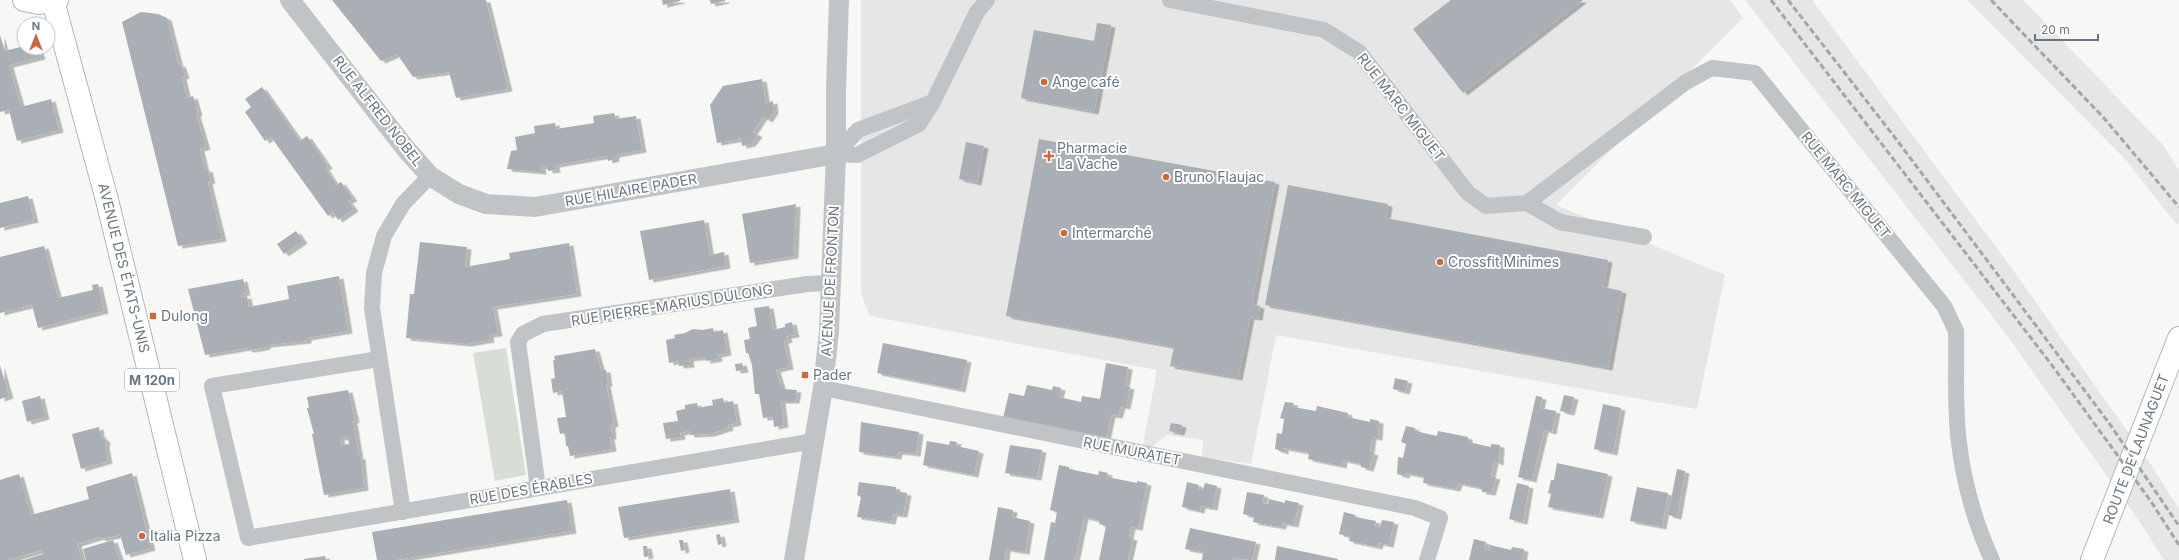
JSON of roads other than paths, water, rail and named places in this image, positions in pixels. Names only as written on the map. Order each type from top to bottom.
[{"type":"main road","points":[[24,0],[39,3],[55,1]]},
{"type":"main road","name":"AVENUE DES ÉTATS-UNIS","points":[[55,1],[111,215],[195,560]]},
{"type":"main road","name":"ROUTE DE LAUNAGUET","points":[[2092,560],[2179,338]]},
{"type":"street","name":"RUE ALFRED NOBEL","points":[[290,0],[406,149],[430,176],[403,204],[384,236],[374,272],[372,308],[403,512]]},
{"type":"street","name":"AVENUE DE FRONTON","points":[[794,560],[823,388],[831,283],[836,154],[836,77],[840,0]]},
{"type":"street","points":[[836,154],[857,155],[909,130],[922,120],[933,102],[977,12],[987,0]]},
{"type":"street","name":"RUE MARC MIGUET","points":[[1170,0],[1324,30],[1340,39],[1359,52],[1468,193],[1486,206],[1527,203],[1686,82],[1712,68],[1755,73],[1944,306],[1951,319],[1956,331],[1957,416],[1962,466],[1980,532],[1992,560]]},
{"type":"street","points":[[836,154],[858,130],[933,102]]},
{"type":"street","name":"RUE HILAIRE PADER","points":[[430,176],[459,194],[486,204],[535,207],[836,154]]},
{"type":"street","points":[[1527,203],[1560,222],[1644,237]]},
{"type":"street","name":"RUE PIERRE-MARIUS DULONG","points":[[538,488],[518,342],[523,334],[543,324],[806,284],[831,283]]},
{"type":"street","name":"RUE DES ÉRABLES","points":[[379,359],[212,386],[248,538],[814,441]]},
{"type":"street","name":"RUE MURATET","points":[[823,388],[1408,507],[1440,518],[1427,560]]},
{"type":"railway","points":[[1771,0],[2051,364],[2150,500],[2179,545]]},
{"type":"railway","points":[[1788,0],[1893,135],[2109,423],[2179,526]]},
{"type":"railway","points":[[1991,0],[2103,117],[2179,207]]},
{"type":"place","name":"Ange café","points":[[1044,82]]},
{"type":"place","name":"Pharmacie La Vache","points":[[1049,156]]},
{"type":"place","name":"Bruno Flaujac","points":[[1166,177]]},
{"type":"place","name":"Intermarché","points":[[1064,233]]},
{"type":"place","name":"Crossfit Minimes","points":[[1440,262]]},
{"type":"place","name":"Dulong","points":[[153,316]]},
{"type":"place","name":"Pader","points":[[805,375]]},
{"type":"place","name":"Italia Pizza","points":[[142,536]]}]
